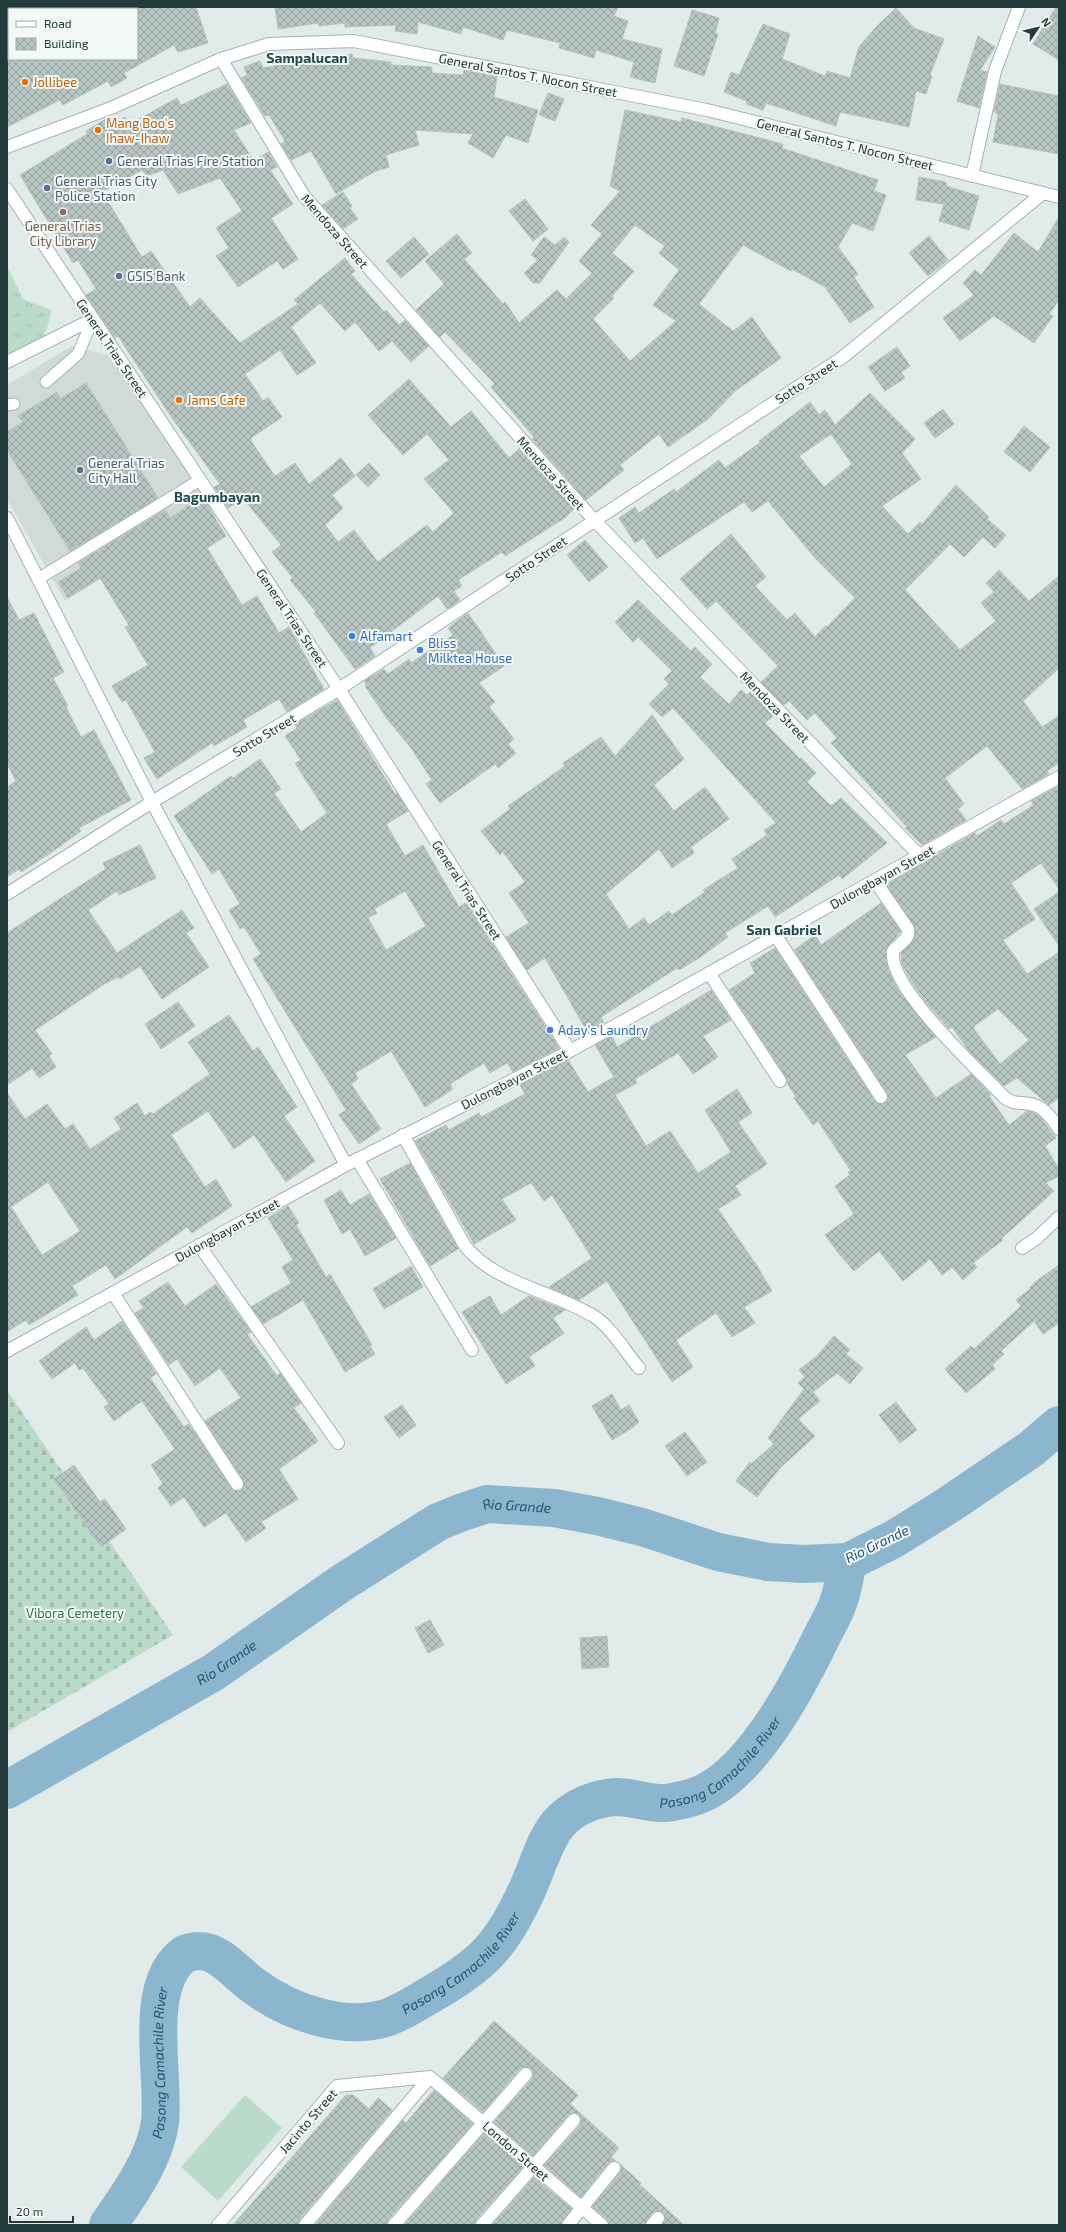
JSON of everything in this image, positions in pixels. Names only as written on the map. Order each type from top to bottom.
[{"type":"street","points":[[972,176],[995,70],[1019,7]]},
{"type":"street","name":"General Santos T. Nocon Street","points":[[7,147],[112,108],[221,59],[269,44],[354,41],[708,110],[1059,197]]},
{"type":"street","name":"Mendoza Street","points":[[221,59],[304,196],[594,520],[920,856]]},
{"type":"street","name":"General Trias Street","points":[[7,189],[339,689],[570,1051]]},
{"type":"street","name":"Sotto Street","points":[[7,894],[152,802],[339,689],[843,357],[1043,193]]},
{"type":"street","points":[[7,362],[93,319]]},
{"type":"street","points":[[7,518],[152,802],[346,1165]]},
{"type":"street","name":"Dulongbayan Street","points":[[7,1351],[357,1159],[570,1051],[1059,777]]},
{"type":"street","points":[[875,881],[908,929],[909,934],[906,939],[893,951],[894,961],[901,980],[923,1012],[1004,1097],[1011,1103],[1035,1105],[1049,1115],[1059,1129]]},
{"type":"street","points":[[776,936],[881,1097]]},
{"type":"street","points":[[709,973],[780,1081]]},
{"type":"street","points":[[403,1135],[465,1246],[482,1264],[502,1275],[597,1318],[639,1368]]},
{"type":"street","points":[[357,1159],[472,1350]]},
{"type":"street","points":[[1022,1248],[1037,1238],[1059,1217]]},
{"type":"street","points":[[199,1246],[338,1443]]},
{"type":"street","points":[[113,1293],[237,1484]]},
{"type":"street","points":[[394,2225],[526,2074]]},
{"type":"street","points":[[305,2225],[430,2077]]},
{"type":"street","name":"London Street","points":[[430,2077],[602,2225]]},
{"type":"street","name":"Jacinto Street","points":[[218,2225],[337,2086],[430,2077]]},
{"type":"street","points":[[482,2225],[574,2120]]},
{"type":"street","points":[[568,2225],[614,2168]]},
{"type":"lane","points":[[46,382],[78,354],[93,319]]},
{"type":"lane","points":[[38,579],[200,480]]},
{"type":"shaded area","points":[[72,346],[111,356],[213,508],[65,601],[7,499],[7,385]]},
{"type":"green space","points":[[7,266],[23,299],[51,310],[49,322],[43,337],[32,346],[7,358]]},
{"type":"green space","name":"Vibora Cemetery","points":[[7,1390],[173,1635],[7,1732]]},
{"type":"green space","points":[[245,2095],[282,2128],[218,2201],[181,2167]]},
{"type":"building","points":[[196,7],[208,43],[178,52],[174,45],[124,73],[127,78],[111,87],[108,81],[63,105],[60,100],[7,127],[7,59],[138,60],[137,8]]},
{"type":"building","points":[[275,7],[618,7],[614,16],[628,21],[622,39],[662,49],[655,83],[630,77],[634,62],[596,50],[594,58],[559,48],[560,43],[507,30],[503,40],[463,27],[461,34],[418,22],[417,34],[395,31],[396,25],[345,27],[345,23],[319,26],[319,23],[278,29]]},
{"type":"building","points":[[1056,7],[1059,7],[1059,60],[1033,44]]},
{"type":"building","points":[[896,8],[914,28],[944,39],[930,75],[932,76],[926,94],[916,91],[909,127],[840,112],[836,126],[766,103],[763,110],[746,104],[747,101],[724,92],[731,72],[739,75],[763,24],[790,34],[782,59],[825,76],[827,71],[850,78],[859,47],[875,28]]},
{"type":"building","points":[[692,10],[719,18],[715,33],[718,34],[704,76],[674,66]]},
{"type":"building","points":[[978,36],[995,47],[980,70],[987,72],[979,108],[957,101]]},
{"type":"building","points":[[352,54],[353,58],[391,62],[391,65],[432,67],[432,73],[463,75],[464,70],[497,77],[494,97],[538,110],[528,143],[506,135],[493,158],[468,143],[473,134],[415,130],[419,145],[386,155],[389,167],[374,172],[336,194],[311,151],[291,160],[281,144],[285,141],[269,115],[265,116],[241,78],[247,75],[244,67],[260,61],[263,68],[309,60],[309,63]]},
{"type":"building","points":[[227,84],[251,123],[234,130],[254,161],[268,152],[277,167],[270,170],[293,204],[271,218],[298,259],[283,269],[277,261],[238,287],[216,256],[229,248],[216,228],[242,211],[220,178],[178,194],[163,170],[147,176],[142,170],[102,192],[142,257],[151,251],[190,307],[200,298],[240,343],[298,304],[294,300],[345,258],[355,271],[351,274],[384,312],[386,310],[399,325],[405,320],[429,346],[411,362],[392,341],[379,351],[355,322],[345,331],[320,303],[291,327],[316,363],[297,375],[280,350],[245,374],[263,401],[268,397],[282,417],[251,438],[251,441],[275,476],[295,463],[309,484],[341,458],[355,476],[332,495],[343,508],[325,525],[338,542],[354,530],[378,562],[427,525],[433,532],[454,513],[424,479],[449,460],[427,434],[403,455],[368,415],[409,379],[451,427],[471,411],[509,458],[520,448],[574,509],[566,517],[505,556],[502,552],[458,580],[462,586],[454,591],[460,600],[447,609],[438,596],[370,648],[375,656],[355,669],[314,613],[316,612],[290,580],[293,578],[272,552],[281,545],[243,498],[228,508],[214,487],[220,484],[172,418],[118,336],[115,338],[86,295],[96,289],[78,260],[73,263],[20,175],[87,134],[86,131],[109,117],[114,125],[125,117],[130,124],[177,98],[181,105]]},
{"type":"building","points":[[1000,84],[1059,96],[1059,154],[993,142],[998,114],[994,112]]},
{"type":"building","points":[[548,93],[564,99],[555,121],[539,115]]},
{"type":"building","points":[[625,110],[681,122],[682,118],[783,144],[782,148],[878,180],[874,191],[886,195],[873,231],[852,223],[838,247],[858,274],[854,277],[874,307],[850,323],[825,287],[792,269],[791,271],[743,245],[699,304],[733,331],[752,317],[781,358],[735,391],[708,419],[668,447],[659,434],[620,465],[624,470],[586,500],[532,439],[534,437],[491,387],[495,384],[445,332],[440,337],[416,310],[444,284],[425,261],[457,234],[472,253],[464,259],[503,304],[505,302],[519,323],[557,290],[566,299],[592,273],[579,261],[602,234],[591,225],[620,191],[610,186]],"holes":[[[635,225],[665,246],[659,253],[679,270],[653,305],[676,321],[630,361],[593,319],[614,298],[612,296],[634,271],[612,253]]]},
{"type":"building","points":[[919,177],[946,182],[946,186],[979,196],[969,230],[939,221],[944,204],[916,200]]},
{"type":"building","points":[[343,192],[352,206],[350,208],[358,219],[343,229],[322,205]]},
{"type":"building","points":[[525,199],[548,229],[533,241],[509,211]]},
{"type":"building","points":[[1059,217],[1059,300],[1049,314],[1053,316],[1034,343],[994,316],[960,341],[943,318],[974,295],[963,283],[975,270],[981,275],[1014,233],[1038,252]]},
{"type":"building","points":[[929,236],[948,260],[928,276],[909,253]]},
{"type":"building","points":[[414,237],[429,254],[401,278],[386,261]]},
{"type":"building","points":[[544,237],[555,245],[564,237],[569,242],[540,283],[533,283],[524,273],[538,260],[531,255]]},
{"type":"building","points":[[897,347],[910,366],[901,372],[905,378],[885,391],[868,367]]},
{"type":"building","name":"General Trias City Hall","points":[[86,383],[158,498],[70,551],[7,450],[7,432],[23,422],[18,416],[57,392],[60,399]]},
{"type":"building","points":[[870,393],[915,439],[902,453],[921,479],[882,506],[908,534],[920,522],[922,524],[956,485],[989,517],[987,519],[1006,535],[995,548],[983,537],[964,557],[950,544],[905,590],[960,650],[996,621],[981,603],[994,592],[986,583],[999,570],[1029,601],[1059,576],[1059,668],[1023,701],[1042,727],[1059,716],[1059,763],[1047,771],[1049,774],[1022,789],[987,746],[945,778],[964,804],[958,809],[966,820],[922,845],[905,828],[907,827],[831,743],[837,738],[815,713],[807,720],[789,701],[784,705],[761,682],[778,666],[716,601],[707,609],[680,579],[731,534],[766,577],[755,586],[787,620],[795,613],[815,637],[825,626],[827,627],[855,598],[815,558],[768,501],[752,512],[744,502],[657,559],[643,538],[635,543],[619,518],[635,507],[639,513],[674,489],[676,492],[719,460],[725,468],[761,442],[759,441],[810,402],[819,415],[825,410],[835,425]],"holes":[[[831,434],[852,464],[824,487],[799,456]]]},
{"type":"building","points":[[943,409],[954,424],[935,438],[924,423]]},
{"type":"building","points":[[1024,426],[1050,447],[1030,472],[1004,452]]},
{"type":"building","points":[[369,463],[380,475],[368,487],[356,475]]},
{"type":"building","points":[[202,496],[226,536],[207,548],[242,605],[257,596],[279,633],[289,627],[324,689],[287,712],[279,699],[243,720],[247,727],[214,746],[212,743],[157,779],[144,758],[155,752],[126,700],[122,702],[112,686],[148,665],[125,627],[129,625],[100,578],[68,598],[58,582],[81,568],[78,563],[165,510],[170,518]]},
{"type":"building","points":[[585,540],[608,567],[589,582],[567,555]]},
{"type":"building","points":[[7,597],[19,620],[34,613],[64,672],[53,678],[68,706],[66,707],[81,737],[94,730],[131,800],[79,828],[81,831],[49,854],[21,872],[19,869],[7,877],[7,787],[16,781],[7,764]]},
{"type":"building","points":[[638,600],[691,651],[695,647],[712,664],[700,677],[729,704],[741,690],[747,695],[750,692],[773,716],[765,723],[800,759],[801,758],[816,773],[807,782],[831,806],[841,798],[887,843],[842,879],[839,875],[775,917],[768,906],[725,933],[728,937],[699,958],[679,970],[677,968],[601,1017],[604,1023],[588,1033],[545,958],[527,970],[506,937],[529,923],[509,893],[525,882],[503,852],[500,855],[481,831],[510,809],[508,806],[565,766],[563,763],[601,737],[615,756],[652,715],[684,759],[654,785],[674,811],[705,787],[729,819],[691,847],[694,853],[672,868],[659,849],[606,894],[629,929],[644,918],[649,925],[669,911],[672,915],[705,892],[703,890],[738,868],[732,859],[767,835],[764,830],[776,823],[673,708],[662,717],[649,704],[669,684],[664,679],[672,671],[638,637],[633,642],[615,622]]},
{"type":"building","points":[[468,613],[504,666],[479,683],[495,702],[489,707],[514,739],[508,744],[516,753],[498,768],[495,764],[440,803],[426,784],[432,780],[411,748],[388,720],[365,686],[367,685],[364,681],[384,669],[388,674],[409,659],[411,663],[453,635],[448,628]]},
{"type":"building","points":[[337,700],[395,794],[397,793],[408,811],[386,824],[405,856],[423,845],[459,907],[466,903],[559,1048],[513,1072],[507,1063],[490,1073],[484,1063],[450,1084],[453,1089],[425,1107],[391,1051],[355,1073],[358,1079],[351,1084],[381,1129],[359,1144],[339,1115],[346,1110],[253,959],[261,954],[244,927],[240,929],[229,910],[240,904],[219,869],[212,874],[174,816],[231,776],[233,778],[260,759],[281,789],[274,793],[301,832],[327,813],[295,763],[301,760],[285,736],[297,728],[295,724]],"holes":[[[405,891],[426,926],[386,950],[368,918],[377,913],[374,909]]]},
{"type":"building","points":[[1057,787],[1059,789],[1059,889],[1041,863],[1011,883],[1035,919],[1003,940],[1027,974],[1059,952],[1059,1098],[1049,1105],[1017,1078],[1004,1086],[969,1051],[952,1027],[949,1029],[925,1001],[911,981],[902,964],[901,953],[914,940],[915,928],[886,884],[975,833],[977,836],[1001,820],[1004,824],[1034,805],[1031,801]],"holes":[[[998,1009],[1029,1040],[1000,1064],[974,1029],[974,1026]]]},
{"type":"building","points":[[140,845],[156,878],[119,895],[117,891],[88,910],[117,953],[182,910],[194,928],[186,933],[209,967],[162,999],[140,966],[120,979],[118,977],[106,983],[35,1030],[52,1054],[49,1056],[56,1067],[39,1078],[32,1068],[7,1085],[7,933],[106,869],[103,863]]},
{"type":"building","points":[[1059,892],[1059,946],[1034,909]]},
{"type":"building","points":[[881,903],[901,931],[886,949],[888,970],[898,990],[936,1037],[905,1055],[936,1098],[971,1074],[991,1095],[989,1096],[1009,1125],[1027,1111],[1032,1112],[1040,1117],[1056,1138],[1045,1146],[1059,1169],[1059,1176],[1046,1183],[1054,1191],[1002,1238],[1003,1240],[973,1263],[977,1267],[963,1280],[952,1267],[942,1275],[930,1259],[903,1281],[879,1251],[854,1271],[840,1255],[825,1235],[854,1214],[835,1186],[850,1175],[848,1172],[851,1171],[818,1121],[813,1125],[794,1098],[796,1097],[787,1083],[786,1077],[729,990],[755,973],[750,963],[775,948],[875,1101],[878,1104],[885,1103],[888,1100],[887,1093],[794,950],[815,935],[821,945]]},
{"type":"building","points":[[711,990],[731,1020],[703,1036],[718,1057],[693,1074],[678,1053],[635,1079],[637,1083],[615,1095],[646,1146],[670,1131],[698,1173],[731,1152],[705,1110],[737,1089],[752,1113],[738,1122],[767,1164],[735,1186],[741,1195],[718,1209],[757,1266],[772,1291],[744,1307],[755,1323],[732,1337],[716,1313],[676,1340],[693,1367],[672,1382],[607,1281],[579,1300],[549,1287],[592,1258],[552,1195],[544,1201],[531,1183],[502,1199],[516,1220],[474,1244],[415,1141],[446,1125],[449,1130],[479,1113],[481,1117],[525,1094],[520,1085],[568,1060],[588,1092],[614,1077],[595,1045],[612,1036],[617,1047]]},
{"type":"building","points":[[178,1002],[195,1026],[161,1049],[145,1024]]},
{"type":"building","points":[[229,1015],[253,1051],[258,1047],[297,1107],[284,1116],[315,1161],[286,1182],[254,1135],[234,1149],[208,1111],[171,1135],[205,1187],[216,1179],[232,1206],[192,1233],[187,1227],[115,1279],[106,1265],[72,1286],[78,1295],[29,1325],[26,1320],[7,1332],[7,1093],[25,1119],[47,1104],[65,1129],[73,1124],[90,1149],[121,1129],[114,1118],[137,1103],[145,1116],[151,1112],[153,1114],[210,1074],[188,1042]],"holes":[[[48,1182],[80,1231],[42,1255],[11,1207]]]},
{"type":"building","points":[[410,1163],[458,1249],[430,1266],[380,1179]]},
{"type":"building","points":[[341,1190],[350,1205],[369,1194],[396,1238],[365,1256],[350,1229],[342,1234],[324,1200]]},
{"type":"building","points":[[288,1206],[299,1223],[296,1225],[326,1277],[330,1274],[372,1345],[370,1346],[375,1354],[345,1372],[303,1300],[263,1324],[251,1307],[291,1283],[282,1267],[293,1260],[268,1218]]},
{"type":"building","points":[[1059,1265],[1059,1323],[1043,1334],[1034,1321],[1001,1351],[1004,1354],[992,1365],[995,1369],[966,1393],[945,1369],[971,1346],[974,1349],[1021,1306],[1016,1300],[1030,1289],[1029,1288],[1039,1279]]},
{"type":"building","points":[[411,1266],[423,1287],[384,1309],[373,1289]]},
{"type":"building","points":[[168,1282],[185,1306],[216,1284],[251,1332],[247,1334],[277,1376],[280,1373],[301,1403],[294,1408],[318,1441],[279,1469],[298,1499],[261,1522],[266,1528],[246,1542],[226,1513],[204,1527],[184,1497],[171,1506],[158,1488],[163,1484],[151,1465],[175,1449],[142,1401],[114,1421],[104,1407],[109,1404],[83,1368],[79,1370],[75,1363],[52,1379],[39,1361],[86,1327],[94,1340],[122,1321],[156,1374],[150,1378],[184,1427],[188,1424],[193,1430],[231,1488],[234,1491],[241,1490],[244,1487],[243,1480],[205,1421],[241,1398],[220,1368],[195,1386],[177,1359],[169,1365],[135,1313],[144,1308],[139,1301]]},
{"type":"building","points":[[490,1296],[501,1315],[529,1296],[565,1310],[553,1318],[564,1333],[529,1357],[535,1366],[506,1384],[462,1312]]},
{"type":"building","points":[[834,1336],[850,1350],[846,1354],[863,1368],[850,1384],[837,1373],[813,1392],[820,1401],[798,1419],[815,1436],[780,1468],[757,1497],[736,1481],[750,1462],[751,1464],[774,1444],[768,1438],[804,1389],[798,1383],[805,1377],[799,1370],[817,1356]]},
{"type":"building","points":[[612,1394],[621,1410],[629,1405],[639,1422],[612,1440],[592,1406]]},
{"type":"building","points":[[896,1402],[917,1430],[900,1443],[879,1415]]},
{"type":"building","points":[[402,1405],[416,1425],[399,1438],[384,1417]]},
{"type":"building","points":[[685,1432],[707,1462],[687,1476],[665,1446]]},
{"type":"building","points":[[74,1465],[100,1502],[105,1499],[126,1529],[101,1547],[54,1479]]},
{"type":"building","points":[[430,1620],[444,1645],[428,1653],[415,1628]]},
{"type":"building","points":[[607,1636],[609,1667],[582,1669],[580,1638]]},
{"type":"building","points":[[494,2021],[578,2095],[570,2104],[619,2148],[611,2157],[616,2161],[608,2163],[581,2197],[544,2165],[580,2125],[581,2118],[579,2114],[572,2113],[568,2115],[533,2156],[494,2122],[532,2079],[533,2072],[531,2068],[524,2067],[520,2069],[483,2112],[443,2078]]},
{"type":"building","points":[[434,2090],[473,2124],[388,2220],[387,2225],[315,2225],[403,2120],[406,2123]]},
{"type":"building","points":[[346,2095],[353,2095],[369,2109],[378,2098],[392,2110],[299,2220],[298,2225],[233,2225]]},
{"type":"building","points":[[484,2133],[523,2167],[476,2220],[475,2225],[404,2225]]},
{"type":"building","points":[[621,2165],[641,2183],[639,2184],[684,2225],[662,2225],[665,2216],[659,2211],[652,2213],[645,2225],[609,2225],[607,2219],[592,2207],[620,2173]]},
{"type":"building","points":[[534,2177],[572,2209],[561,2225],[492,2225]]},
{"type":"waterway","name":"Rio Grande","points":[[7,1790],[214,1672],[343,1582],[438,1522],[460,1513],[487,1504],[554,1508],[597,1516],[642,1527],[718,1552],[768,1562],[804,1564],[848,1562],[894,1539],[950,1504],[1031,1449],[1059,1425]]},
{"type":"waterway","name":"Pasong Camachile River","points":[[108,2225],[140,2176],[153,2149],[157,2136],[160,2122],[161,2103],[158,2035],[159,2012],[162,1990],[169,1972],[181,1957],[195,1951],[210,1953],[227,1963],[254,1986],[283,2004],[317,2017],[352,2022],[369,2021],[386,2018],[403,2011],[464,1974],[489,1952],[499,1940],[518,1910],[548,1839],[558,1824],[570,1813],[585,1804],[601,1799],[623,1797],[648,1802],[669,1803],[690,1798],[711,1789],[731,1774],[750,1754],[785,1706],[836,1607],[841,1593],[848,1562]]},
{"type":"place","name":"Jollibee","points":[[25,82]]},
{"type":"place","name":"Mang Boo's Ihaw-Ihaw","points":[[98,130]]},
{"type":"place","name":"General Trias Fire Station","points":[[109,161]]},
{"type":"place","name":"General Trias City Police Station","points":[[47,188]]},
{"type":"place","name":"General Trias City Library","points":[[63,212]]},
{"type":"place","name":"GSIS Bank","points":[[119,276]]},
{"type":"place","name":"Jams Cafe","points":[[179,400]]},
{"type":"place","name":"General Trias City Hall","points":[[80,470]]},
{"type":"place","name":"Alfamart","points":[[352,636]]},
{"type":"place","name":"Bliss Milktea House","points":[[420,650]]},
{"type":"place","name":"Aday's Laundry","points":[[550,1030]]},
{"type":"district","name":"Sampalucan","points":[[307,58]]},
{"type":"district","name":"Bagumbayan","points":[[217,497]]},
{"type":"district","name":"San Gabriel","points":[[784,930]]}]
